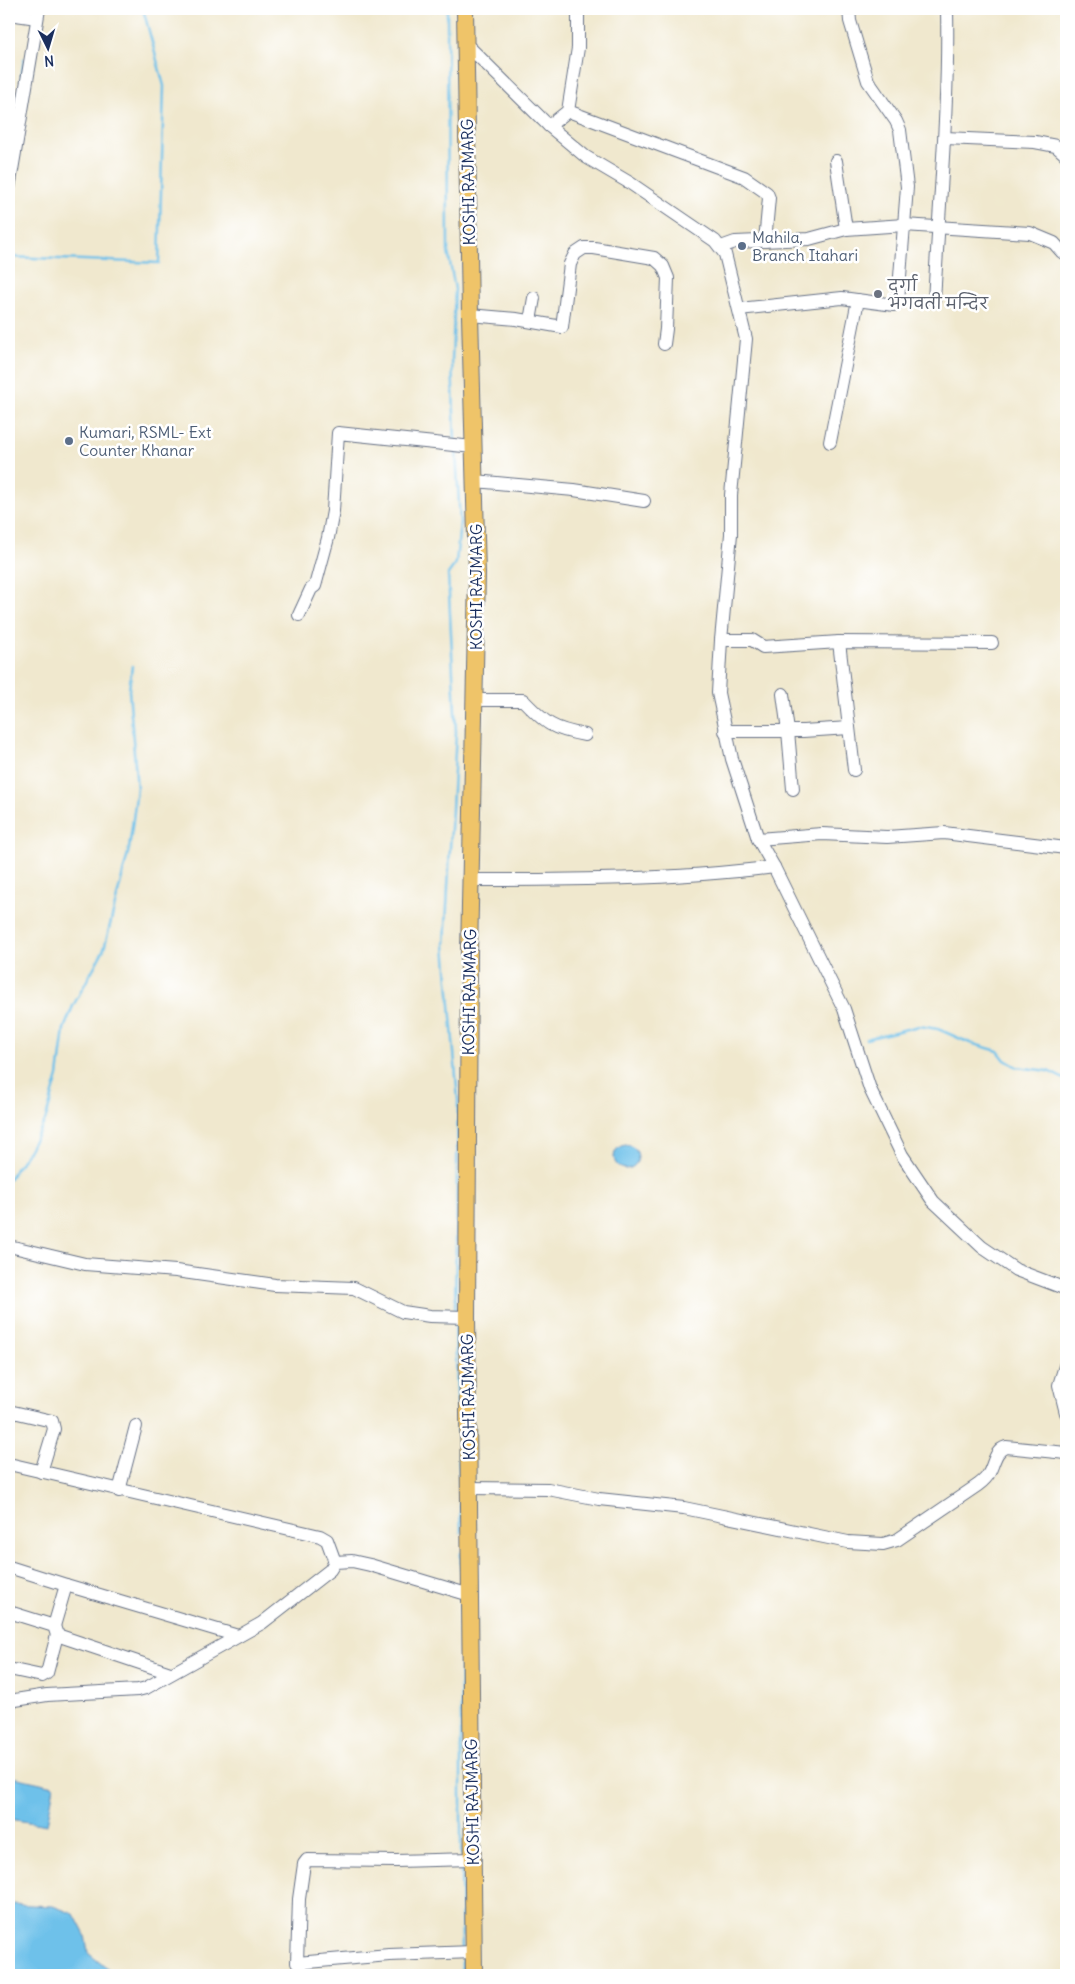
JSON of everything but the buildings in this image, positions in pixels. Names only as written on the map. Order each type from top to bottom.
[{"type":"main road","name":"KOSHI RAJMARG","points":[[465,9],[477,574],[458,1317],[468,1488],[474,1975]]},
{"type":"street","points":[[549,126],[568,111],[578,48],[578,9]]},
{"type":"street","points":[[739,309],[842,298],[894,306],[898,302],[907,187],[900,130],[896,120],[868,82],[850,21],[849,9]]},
{"type":"street","points":[[934,302],[945,138],[945,92],[948,68],[947,9]]},
{"type":"street","points":[[9,14],[38,13],[9,188]]},
{"type":"street","points":[[465,43],[549,126],[586,157],[630,183],[715,241],[725,254],[746,340],[731,495],[731,534],[718,693],[732,759],[758,839],[774,867],[844,1009],[874,1097],[902,1154],[933,1201],[982,1247],[1016,1270],[1066,1289]]},
{"type":"street","points":[[568,111],[744,177],[763,188],[769,198],[765,241]]},
{"type":"street","points":[[945,138],[1035,142],[1056,146],[1066,155]]},
{"type":"street","points":[[836,161],[846,229]]},
{"type":"street","points":[[721,247],[735,242],[809,240],[846,229],[904,225],[1030,233],[1054,243],[1062,252],[1066,253]]},
{"type":"street","points":[[470,315],[562,327],[570,264],[575,254],[584,248],[594,248],[654,258],[663,266],[668,278],[664,344]]},
{"type":"street","points":[[530,322],[534,298]]},
{"type":"street","points":[[830,442],[858,300]]},
{"type":"street","points":[[299,615],[315,586],[328,538],[333,511],[338,433],[473,447]]},
{"type":"street","points":[[475,481],[574,490],[644,502]]},
{"type":"street","points":[[721,640],[752,640],[763,647],[839,642],[992,643]]},
{"type":"street","points":[[839,642],[854,770]]},
{"type":"street","points":[[783,694],[794,790]]},
{"type":"street","points":[[475,700],[523,700],[539,717],[558,730],[585,735]]},
{"type":"street","points":[[725,730],[788,731],[849,728]]},
{"type":"street","points":[[758,839],[822,834],[886,836],[944,833],[1066,848]]},
{"type":"street","points":[[470,880],[635,879],[715,874],[774,867]]},
{"type":"street","points":[[9,1246],[85,1264],[176,1271],[275,1285],[354,1288],[403,1312],[430,1316],[458,1317]]},
{"type":"street","points":[[1066,1363],[1059,1385],[1066,1413]]},
{"type":"street","points":[[9,1411],[52,1421],[54,1429],[41,1472]]},
{"type":"street","points":[[119,1491],[136,1426]]},
{"type":"street","points":[[468,1488],[548,1489],[599,1499],[684,1508],[848,1542],[883,1544],[897,1540],[978,1485],[988,1476],[1001,1448],[1066,1453]]},
{"type":"street","points":[[9,1464],[320,1536],[327,1540],[336,1562]]},
{"type":"street","points":[[9,1702],[47,1695],[138,1690],[158,1682],[170,1673],[262,1623],[330,1570],[336,1562],[352,1561],[370,1565],[470,1595]]},
{"type":"street","points":[[9,1567],[238,1636]]},
{"type":"street","points":[[9,1669],[42,1676],[47,1673],[66,1585]]},
{"type":"street","points":[[9,1612],[170,1673]]},
{"type":"street","points":[[472,1859],[396,1861],[307,1860],[304,1864],[299,1899],[297,1963],[389,1955],[474,1952]]},
{"type":"water","points":[[626,1145],[635,1148],[638,1157],[635,1166],[626,1169],[617,1166],[614,1157],[617,1148]]},
{"type":"water","points":[[9,1776],[54,1786],[47,1825],[9,1819]]},
{"type":"water","points":[[9,1904],[53,1906],[74,1914],[85,1935],[88,1953],[115,1975],[9,1975]]},
{"type":"waterway","points":[[9,257],[159,263],[164,86],[143,9]]},
{"type":"waterway","points":[[447,9],[448,252],[455,289],[452,360],[455,442]]},
{"type":"waterway","points":[[21,79],[24,59]]},
{"type":"waterway","points":[[9,200],[11,192]]},
{"type":"waterway","points":[[455,1313],[458,1100],[445,945],[456,732],[448,574],[456,563],[460,523],[456,450]]},
{"type":"waterway","points":[[9,1179],[27,1153],[45,1121],[58,1076],[64,1029],[73,1006],[104,949],[129,849],[137,789],[129,690],[132,666]]},
{"type":"waterway","points":[[866,1039],[919,1026],[938,1029],[970,1043],[998,1051],[1005,1060],[1017,1067],[1048,1071],[1066,1080]]},
{"type":"waterway","points":[[455,1321],[461,1532]]},
{"type":"waterway","points":[[461,1553],[461,1587]]},
{"type":"waterway","points":[[461,1595],[461,1855]]},
{"type":"waterway","points":[[461,1863],[462,1948]]},
{"type":"waterway","points":[[462,1957],[462,1975]]},
{"type":"place","name":"Mahila, Branch Itahari","points":[[742,246]]},
{"type":"place","name":"दुर्गा भगवती मन्दिर","points":[[878,294]]},
{"type":"place","name":"Kumari, RSML- Ext Counter Khanar","points":[[69,441]]}]
